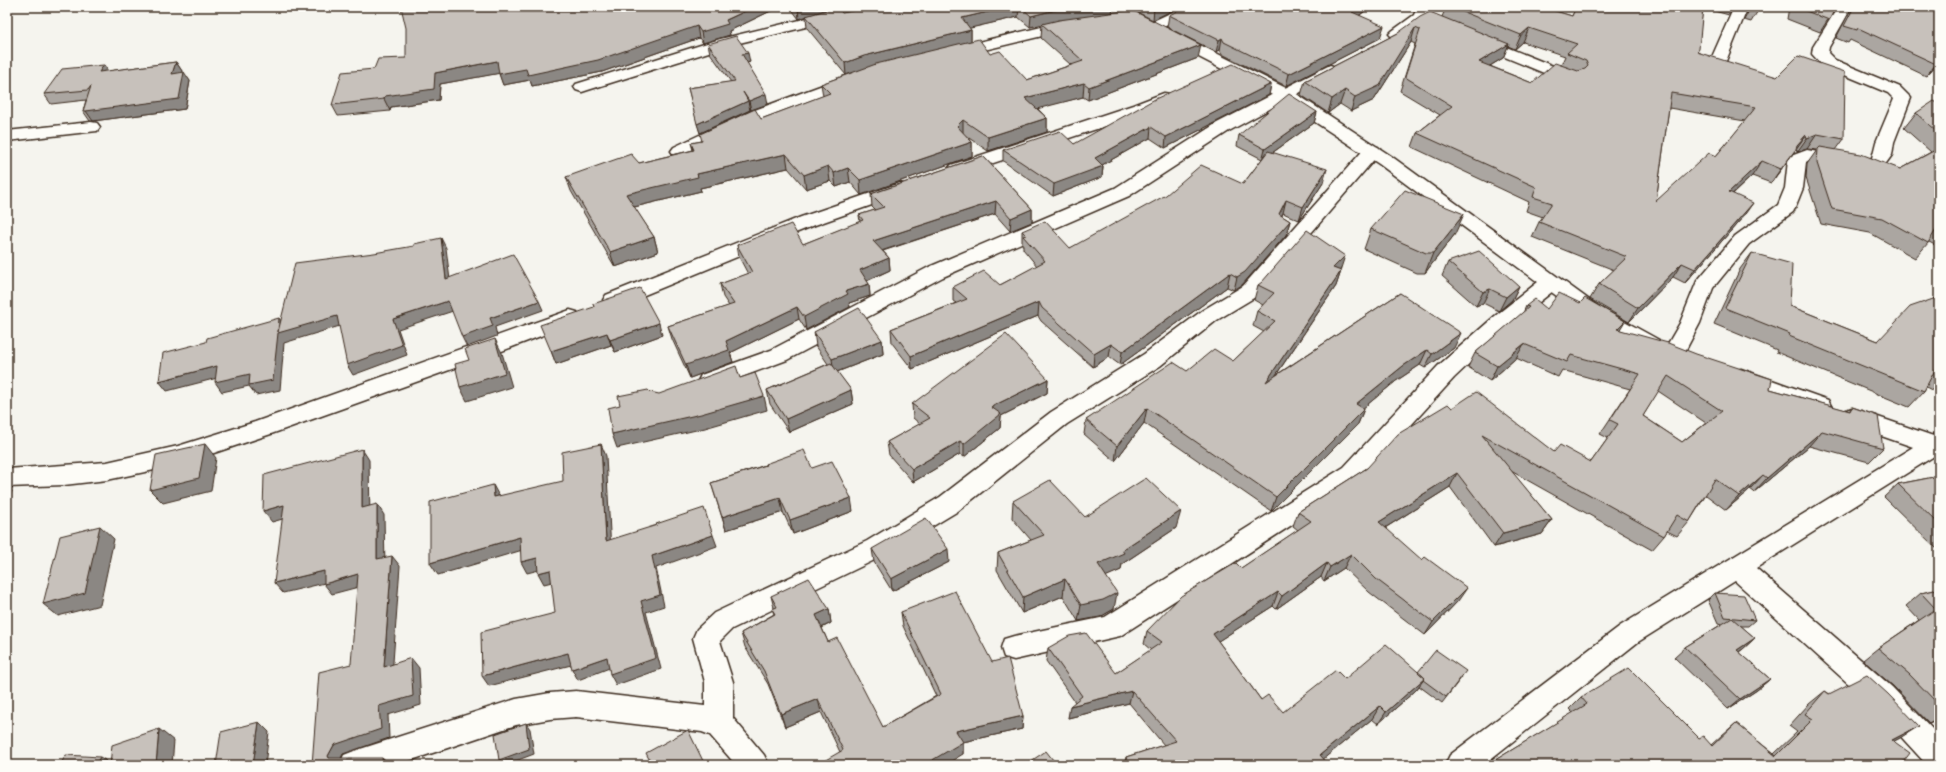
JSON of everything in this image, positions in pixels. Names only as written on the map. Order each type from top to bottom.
[{"type":"street","points":[[582,87],[726,42],[805,24],[855,7]]},
{"type":"street","points":[[1152,27],[1195,7]]},
{"type":"street","points":[[1716,66],[1729,32],[1741,7]]},
{"type":"street","points":[[1111,14],[1132,18],[1152,27],[1230,68],[1286,95],[1372,151],[1550,283],[1592,312],[1647,343],[1680,356],[1690,323],[1704,286],[1742,240],[1786,208],[1794,188],[1797,160],[1807,155],[1863,165],[1878,162],[1883,156],[1885,142],[1903,98],[1894,90],[1829,63],[1820,54],[1821,47],[1845,7]]},
{"type":"street","points":[[1387,42],[1427,15]]},
{"type":"street","points":[[937,57],[1058,27],[1088,23]]},
{"type":"street","points":[[1464,35],[1572,79]]},
{"type":"street","points":[[692,387],[779,355],[936,272],[1122,192],[1224,127],[1346,62]]},
{"type":"street","points":[[1209,77],[1230,68]]},
{"type":"street","points":[[680,151],[750,118],[864,75]]},
{"type":"street","points":[[939,175],[1139,109],[1181,90]]},
{"type":"street","points":[[7,136],[91,127]]},
{"type":"street","points":[[718,724],[719,682],[706,638],[723,621],[876,548],[949,504],[1059,418],[1152,360],[1210,315],[1250,290],[1372,151]]},
{"type":"street","points":[[7,478],[87,473],[121,469],[164,459],[235,437],[497,346],[808,221],[917,183]]},
{"type":"street","points":[[1014,648],[1112,628],[1352,474],[1446,372],[1502,321],[1550,283]]},
{"type":"street","points":[[1724,371],[1937,445]]},
{"type":"street","points":[[1460,765],[1629,634],[1937,445]]},
{"type":"street","points":[[1737,567],[1882,696],[1939,758]]},
{"type":"street","points":[[354,765],[516,712],[550,706],[576,704],[702,719],[718,724],[732,736],[754,765]]},
{"type":"building","points":[[401,7],[754,7],[726,20],[728,24],[701,32],[697,26],[598,60],[528,75],[526,69],[499,74],[497,61],[435,73],[434,89],[385,96],[384,99],[332,105],[342,72],[374,69],[378,59],[406,58],[406,28]]},
{"type":"building","points":[[837,7],[842,13],[872,7],[1009,7],[962,18],[971,30],[864,56],[845,63],[806,16]]},
{"type":"building","points":[[1021,7],[1073,7],[1031,16]]},
{"type":"building","points":[[1187,7],[1358,7],[1352,12],[1384,26],[1289,74],[1224,42],[1222,38],[1219,40],[1169,15]]},
{"type":"building","points":[[1451,7],[1542,7],[1572,16],[1576,7],[1703,7],[1699,49],[1697,52],[1777,77],[1798,56],[1845,72],[1844,139],[1817,134],[1807,138],[1806,135],[1797,145],[1796,149],[1781,169],[1762,161],[1729,192],[1753,203],[1695,269],[1682,263],[1638,308],[1599,284],[1627,257],[1539,222],[1552,203],[1533,197],[1536,187],[1417,133],[1452,106],[1405,77],[1420,30],[1415,28],[1379,86],[1355,97],[1345,90],[1332,99],[1305,81],[1398,33],[1420,17],[1430,12],[1509,44],[1479,62],[1532,83],[1555,63],[1578,71],[1585,69],[1588,66],[1586,61],[1567,53],[1577,44],[1529,28],[1521,35]],"holes":[[[1671,93],[1756,107],[1716,156],[1709,153],[1656,201]]]},
{"type":"building","points":[[1796,7],[1836,7],[1829,20]]},
{"type":"building","points":[[1854,7],[1939,7],[1939,60],[1936,64],[1858,28],[1857,30],[1844,26]]},
{"type":"building","points":[[1132,10],[1201,45],[1089,87],[1084,83],[1025,98],[1047,118],[988,137],[963,120],[957,126],[972,142],[860,180],[848,168],[834,173],[828,166],[804,175],[786,154],[697,174],[698,177],[626,194],[654,237],[610,252],[566,177],[631,154],[639,163],[694,150],[691,143],[702,141],[700,134],[755,109],[761,119],[830,93],[821,84],[876,64],[979,39],[990,54],[1000,51],[1027,80],[1083,61],[1042,24],[1059,20]]},
{"type":"building","points":[[736,36],[748,53],[742,54],[766,94],[749,101],[743,92],[748,101],[697,124],[688,88],[735,81],[708,44]]},
{"type":"building","points":[[176,62],[172,74],[184,72],[179,99],[83,111],[91,86],[88,90],[44,94],[62,69],[104,65],[99,72]]},
{"type":"building","points":[[1233,64],[1271,84],[1166,137],[1151,127],[1095,158],[1103,166],[1054,184],[1003,150],[1060,131],[1074,144],[1155,99]]},
{"type":"building","points":[[1289,94],[1317,112],[1265,149],[1239,135]]},
{"type":"building","points":[[1934,101],[1939,104],[1939,134],[1916,113]]},
{"type":"building","points":[[1820,147],[1861,154],[1900,169],[1939,148],[1939,225],[1928,243],[1882,218],[1832,209],[1817,163],[1818,149]]},
{"type":"building","points":[[1268,151],[1327,169],[1303,207],[1286,200],[1279,214],[1290,221],[1245,272],[1237,277],[1230,273],[1122,352],[1111,344],[1094,354],[1042,308],[1039,302],[911,356],[891,329],[967,299],[953,287],[984,271],[1000,285],[1045,261],[1023,236],[1026,235],[1022,231],[1045,221],[1070,248],[1166,195],[1201,165],[1243,184]]},
{"type":"building","points":[[983,156],[1032,209],[1011,218],[996,201],[873,241],[889,258],[860,270],[869,284],[846,291],[848,294],[804,317],[797,307],[726,341],[729,350],[686,365],[668,326],[734,304],[720,284],[752,272],[737,245],[791,224],[803,244],[863,220],[859,215],[884,207],[871,194]]},
{"type":"building","points":[[1405,190],[1464,214],[1433,253],[1426,253],[1371,229]]},
{"type":"building","points":[[1307,230],[1345,256],[1333,268],[1341,271],[1266,382],[1400,293],[1461,333],[1432,354],[1427,350],[1403,366],[1356,404],[1364,409],[1276,497],[1147,408],[1117,446],[1086,420],[1173,362],[1187,371],[1214,349],[1233,361],[1275,321],[1257,311],[1274,293],[1258,285]]},
{"type":"building","points":[[441,238],[446,279],[513,254],[539,301],[490,318],[493,326],[462,337],[448,301],[393,319],[402,345],[347,365],[337,316],[278,333],[273,380],[249,385],[250,374],[215,382],[217,366],[159,381],[163,353],[206,342],[207,338],[279,318],[278,332],[295,263],[374,253],[414,246],[414,244]]},
{"type":"building","points":[[1479,251],[1519,286],[1506,297],[1490,289],[1483,292],[1448,262]]},
{"type":"building","points":[[1752,253],[1792,264],[1790,306],[1878,341],[1910,307],[1939,297],[1939,370],[1936,368],[1924,391],[1789,336],[1790,334],[1725,308]]},
{"type":"building","points":[[640,288],[659,323],[610,340],[607,333],[551,351],[540,325],[594,307],[593,304]]},
{"type":"building","points":[[1559,293],[1580,303],[1585,298],[1625,321],[1617,329],[1668,343],[1696,354],[1772,379],[1770,389],[1850,411],[1852,407],[1878,416],[1883,448],[1822,431],[1767,478],[1763,475],[1739,496],[1715,479],[1689,522],[1677,515],[1664,536],[1482,435],[1552,520],[1503,533],[1457,473],[1379,522],[1422,560],[1425,557],[1467,588],[1433,622],[1376,579],[1351,554],[1330,567],[1327,563],[1282,596],[1278,592],[1213,634],[1261,700],[1268,695],[1283,712],[1336,670],[1345,679],[1386,644],[1425,678],[1386,712],[1380,706],[1320,755],[1329,765],[1129,765],[1126,757],[1176,741],[1132,691],[1070,706],[1082,696],[1048,648],[1069,636],[1086,633],[1116,673],[1162,642],[1147,631],[1181,596],[1236,563],[1241,568],[1311,521],[1298,512],[1367,468],[1398,434],[1448,404],[1452,408],[1476,392],[1554,452],[1560,445],[1591,462],[1618,424],[1610,420],[1640,374],[1571,355],[1567,362],[1524,344],[1497,366],[1475,353],[1529,307],[1526,306],[1535,299],[1547,309]],"holes":[[[1668,376],[1722,411],[1682,442],[1643,416]]]},
{"type":"building","points":[[859,308],[882,340],[832,359],[814,332]]},
{"type":"building","points":[[1006,334],[1048,379],[991,407],[1001,414],[964,444],[960,441],[912,469],[887,442],[930,418],[912,404]]},
{"type":"building","points":[[495,339],[505,373],[460,387],[455,364],[469,360],[465,349]]},
{"type":"building","points":[[831,363],[851,390],[786,419],[767,390]]},
{"type":"building","points":[[736,366],[740,378],[755,373],[764,396],[701,414],[612,434],[608,408],[620,405],[618,396],[648,390],[659,394]]},
{"type":"building","points":[[205,444],[199,478],[150,490],[156,455]]},
{"type":"building","points":[[601,444],[606,541],[704,508],[713,535],[652,556],[660,595],[641,601],[656,658],[610,674],[607,657],[572,669],[568,653],[482,676],[481,632],[555,613],[550,570],[538,573],[537,558],[521,562],[520,537],[430,563],[430,502],[493,485],[494,497],[563,481],[562,452]]},
{"type":"building","points":[[362,449],[362,508],[377,504],[377,559],[392,556],[384,667],[411,658],[413,696],[379,706],[381,729],[334,745],[328,756],[329,758],[382,758],[383,765],[312,765],[319,672],[351,664],[358,574],[324,584],[324,571],[274,583],[284,505],[263,511],[264,475]]},
{"type":"building","points":[[804,450],[812,468],[832,461],[851,498],[790,520],[780,498],[722,517],[711,483],[766,465],[765,464]]},
{"type":"building","points":[[1939,476],[1939,524],[1898,484]]},
{"type":"building","points":[[1146,478],[1181,511],[1122,550],[1124,553],[1098,564],[1117,593],[1103,600],[1081,605],[1065,579],[1023,597],[998,553],[1044,535],[1013,501],[1050,480],[1085,517]]},
{"type":"building","points":[[926,518],[948,549],[891,579],[872,549]]},
{"type":"building","points":[[100,526],[85,593],[43,604],[60,536]]},
{"type":"building","points":[[809,578],[829,609],[816,615],[828,642],[837,638],[883,727],[941,694],[901,612],[955,591],[992,662],[1008,658],[1023,716],[956,731],[963,742],[924,765],[817,765],[843,750],[818,699],[781,714],[764,671],[741,633],[775,614],[772,609],[777,607],[771,596]]},
{"type":"building","points":[[1939,589],[1939,705],[1909,674],[1878,648],[1936,609],[1921,593]]},
{"type":"building","points":[[1715,593],[1744,595],[1755,620],[1725,617]]},
{"type":"building","points":[[1732,618],[1755,638],[1737,650],[1770,679],[1740,699],[1685,647]]},
{"type":"building","points":[[1436,650],[1466,671],[1446,697],[1423,680],[1425,678],[1418,672]]},
{"type":"building","points":[[1629,668],[1699,738],[1703,736],[1712,746],[1736,723],[1776,756],[1813,719],[1805,714],[1825,691],[1829,694],[1867,675],[1919,726],[1892,740],[1910,753],[1901,765],[1487,765],[1587,704],[1581,697]]},
{"type":"building","points":[[259,722],[253,765],[216,765],[221,732]]},
{"type":"building","points":[[526,723],[529,749],[499,760],[495,734]]},
{"type":"building","points":[[159,729],[156,765],[110,765],[112,745]]},
{"type":"building","points":[[688,730],[705,765],[652,765],[646,753]]},
{"type":"building","points":[[1046,751],[1057,765],[1025,765]]},
{"type":"building","points":[[66,755],[100,757],[95,765],[60,765]]}]
